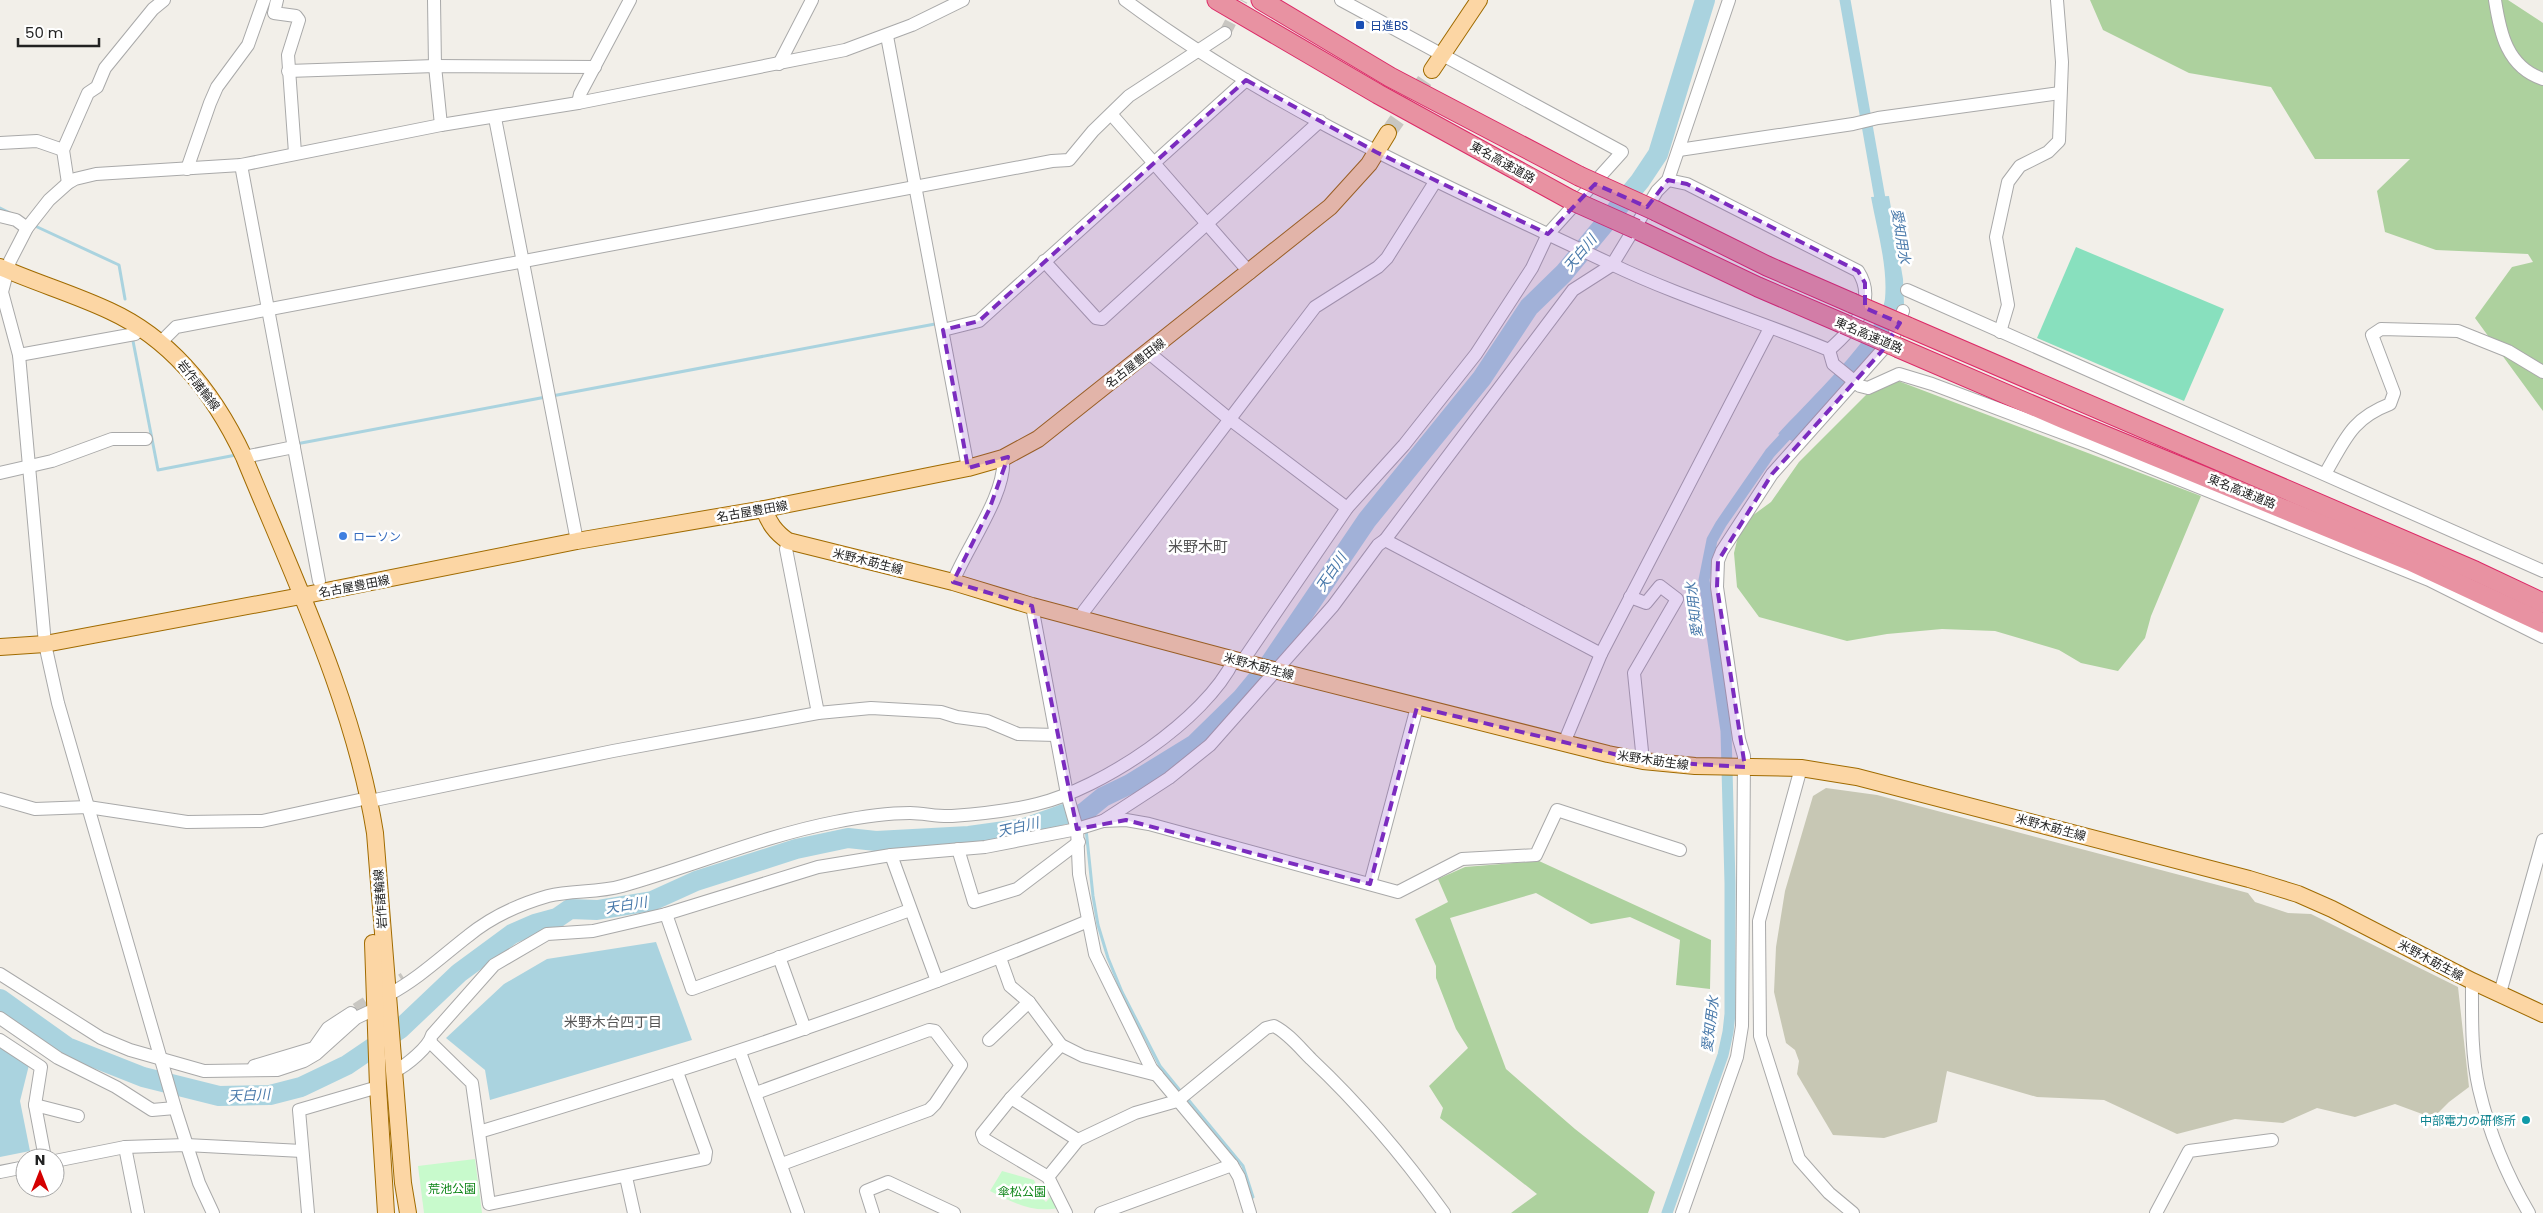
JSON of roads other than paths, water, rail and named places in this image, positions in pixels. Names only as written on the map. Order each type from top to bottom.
[{"type":"highway","name":"東名高速道路","points":[[1217,0],[1378,94],[1571,200],[1758,288],[2064,419],[2410,561],[2543,623]]},
{"type":"highway","name":"東名高速道路","points":[[1261,0],[1390,77],[1579,176],[1656,211],[1768,266],[1852,303],[1905,319],[2448,559],[2543,603]]},
{"type":"main road","points":[[1432,70],[1479,0]]},
{"type":"main road","name":"名古屋豊田線","points":[[0,647],[45,644],[301,596],[577,541],[764,509],[968,468],[1003,458],[1038,439],[1330,208],[1369,164],[1388,133]]},
{"type":"main road","name":"岩作諸輪線","points":[[4,268],[112,311],[135,324],[160,343],[190,370],[206,390],[228,423],[244,457],[333,679],[364,801],[375,833],[403,1183],[408,1213]]},
{"type":"main road","name":"米野木莇生線","points":[[764,509],[768,522],[778,534],[788,541],[952,582],[1032,606],[1241,662],[1643,761],[1714,766],[1801,768],[1857,777],[1922,792],[2298,894],[2332,908],[2472,981],[2543,1014]]},
{"type":"main road","name":"岩作諸輪線","points":[[364,801],[372,912],[378,1080],[386,1213]]},
{"type":"street","points":[[68,183],[63,150],[88,93],[97,87],[105,68],[153,9],[164,0]]},
{"type":"street","points":[[187,169],[217,86],[248,45],[256,28],[264,0]]},
{"type":"street","points":[[277,0],[274,13],[296,16],[299,20],[288,55],[295,153]]},
{"type":"street","points":[[434,0],[435,66],[441,125]]},
{"type":"street","points":[[578,103],[630,0]]},
{"type":"street","points":[[779,64],[812,0]]},
{"type":"street","points":[[213,1213],[199,1183],[174,1105],[58,704],[45,644],[19,355],[2,296],[4,268],[27,228],[49,200],[75,179],[96,174],[241,165],[441,125],[495,118],[779,64],[845,50],[888,36],[947,3],[964,0]]},
{"type":"street","points":[[1125,0],[1199,52],[1376,152],[1435,182],[1607,262],[1829,350],[1835,366],[1854,382],[1868,388],[1899,374],[1932,384],[2092,444],[2429,580],[2543,637]]},
{"type":"street","points":[[388,995],[432,967],[468,935],[513,908],[550,896],[619,887],[799,830],[835,822],[892,814],[950,816],[1009,810],[1037,804],[1067,794],[1126,764],[1148,750],[1204,702],[1241,662],[1347,508],[1404,445],[1476,354],[1532,268],[1548,234],[1622,152],[1341,0]]},
{"type":"street","points":[[1103,821],[1169,778],[1210,745],[1333,606],[1378,545],[1385,540],[1572,290],[1607,262],[1657,190],[1668,180],[1729,0]]},
{"type":"street","points":[[2000,332],[2008,305],[1996,237],[2008,182],[2020,166],[2048,152],[2059,141],[2062,62],[2058,0]]},
{"type":"street","points":[[2495,0],[2501,35],[2510,54],[2532,75],[2543,79]]},
{"type":"street","points":[[160,343],[176,327],[1052,161],[1069,160],[1093,131],[1129,96],[1199,52],[1225,33]]},
{"type":"street","points":[[888,36],[968,468]]},
{"type":"street","points":[[288,71],[435,66],[595,67]]},
{"type":"street","points":[[943,330],[979,321],[1246,80]]},
{"type":"street","points":[[1679,150],[1878,118],[2060,93]]},
{"type":"street","points":[[1111,114],[1250,273]]},
{"type":"street","points":[[495,118],[577,541]]},
{"type":"street","points":[[1044,261],[1098,319],[1209,224],[1320,121]]},
{"type":"street","points":[[0,143],[37,141],[63,150]]},
{"type":"street","points":[[241,165],[319,581]]},
{"type":"street","points":[[1668,180],[1687,184],[1858,271],[1865,283],[1866,304],[1843,338],[1829,350]]},
{"type":"street","points":[[1080,619],[1084,610],[1228,418],[1315,307],[1378,267],[1387,258],[1435,182]]},
{"type":"street","points":[[0,216],[16,220],[27,228]]},
{"type":"street","points":[[1907,290],[2543,571]]},
{"type":"street","points":[[1682,1213],[1736,1057],[1742,1026],[1743,767],[1717,587],[1718,561],[1730,538],[1772,474],[1893,338],[1905,319]]},
{"type":"street","points":[[1564,743],[1601,654],[1770,328]]},
{"type":"street","points":[[2326,474],[2352,428],[2370,412],[2390,404],[2394,393],[2372,335],[2381,329],[2458,332],[2508,351],[2543,372]]},
{"type":"street","points":[[19,355],[135,334]]},
{"type":"street","points":[[1149,353],[1228,418],[1347,508]]},
{"type":"street","points":[[0,473],[30,467],[112,439],[146,439]]},
{"type":"street","points":[[244,457],[294,447]]},
{"type":"street","points":[[952,582],[989,510],[1004,469],[1003,458]]},
{"type":"street","points":[[1385,540],[1601,654]]},
{"type":"street","points":[[788,541],[786,549],[818,713]]},
{"type":"street","points":[[1630,597],[1646,603],[1660,586],[1677,599],[1634,673],[1643,761]]},
{"type":"street","points":[[1032,606],[1067,794],[1077,829],[1079,874],[1095,954],[1151,1068],[1232,1165],[1239,1177],[1250,1213]]},
{"type":"street","points":[[1370,884],[1417,706]]},
{"type":"street","points":[[0,799],[35,809],[88,807],[187,822],[253,821],[818,713],[871,708],[941,712],[957,717],[987,721],[1018,734],[1056,735]]},
{"type":"street","points":[[1801,768],[1760,921],[1760,1036],[1799,1158],[1829,1193],[1853,1213]]},
{"type":"street","points":[[394,1064],[408,1064],[430,1042],[432,1034],[481,977],[507,956],[540,938],[559,932],[601,930],[666,914],[818,867],[891,855],[985,847],[1077,829],[1103,821],[1126,820],[1150,824],[1398,892],[1462,859],[1536,855],[1557,810],[1680,850]]},
{"type":"street","points":[[2500,993],[2543,840]]},
{"type":"street","points":[[958,849],[974,902],[1017,889],[1079,842]]},
{"type":"street","points":[[891,855],[936,980]]},
{"type":"street","points":[[666,914],[692,989],[910,910]]},
{"type":"street","points":[[479,1132],[677,1072],[730,1053],[740,1052],[1000,958],[1088,921]]},
{"type":"street","points":[[404,978],[457,939],[468,935]]},
{"type":"street","points":[[779,957],[805,1029]]},
{"type":"street","points":[[1000,958],[1010,986],[1029,1002],[1061,1045],[1083,1056],[1157,1075]]},
{"type":"street","points":[[0,974],[101,1038],[130,1050],[204,1071],[277,1070],[304,1061],[316,1054],[356,1018],[375,1012]]},
{"type":"street","points":[[2472,981],[2472,1030],[2478,1088],[2498,1153],[2529,1213]]},
{"type":"street","points":[[989,1040],[1029,1002]]},
{"type":"street","points":[[239,1070],[314,1048],[328,1028],[356,1009]]},
{"type":"street","points":[[0,1018],[58,1058],[116,1087],[152,1110],[174,1105]]},
{"type":"street","points":[[1048,1177],[1078,1140],[1135,1113],[1177,1101],[1266,1028],[1274,1026],[1344,1090],[1368,1116],[1414,1171],[1444,1213]]},
{"type":"street","points":[[756,1093],[929,1030],[935,1031],[961,1065],[929,1110],[782,1164]]},
{"type":"street","points":[[0,1040],[42,1067],[35,1105],[43,1148]]},
{"type":"street","points":[[430,1042],[471,1079],[489,1204],[626,1177],[705,1159],[706,1152],[677,1072]]},
{"type":"street","points":[[1061,1045],[1011,1098],[982,1134],[984,1139],[1048,1177],[1066,1213]]},
{"type":"street","points":[[740,1052],[782,1164],[798,1213]]},
{"type":"street","points":[[308,1213],[299,1110],[378,1080]]},
{"type":"street","points":[[1011,1098],[1078,1140]]},
{"type":"street","points":[[35,1105],[78,1116]]},
{"type":"street","points":[[2156,1213],[2189,1151],[2272,1140]]},
{"type":"street","points":[[65,1159],[125,1147],[186,1145],[302,1151]]},
{"type":"street","points":[[125,1147],[138,1213]]},
{"type":"street","points":[[1101,1213],[1232,1165]]},
{"type":"street","points":[[0,1172],[15,1169]]},
{"type":"street","points":[[626,1177],[634,1213]]},
{"type":"street","points":[[873,1213],[866,1191],[888,1182],[954,1213]]},
{"type":"water","points":[[1889,196],[1903,279],[1904,304],[1879,350],[1794,442],[1778,434],[1856,350],[1880,314],[1885,299],[1886,286],[1871,197]]},
{"type":"water","points":[[656,942],[692,1040],[490,1100],[485,1070],[446,1038],[504,984],[547,959]]},
{"type":"water","points":[[0,1046],[29,1065],[20,1101],[29,1148],[15,1148],[15,1154],[0,1157]]},
{"type":"waterway","name":"天白川","points":[[0,999],[67,1047],[143,1077],[219,1096],[270,1095],[301,1087],[347,1065],[400,1029],[459,973],[512,934],[535,924],[557,918],[570,909],[597,910],[652,901],[696,881],[796,849],[848,838],[876,841],[969,836],[1025,828],[1064,814],[1081,815],[1103,797],[1130,784],[1195,744],[1241,699],[1268,666],[1367,520],[1482,378],[1529,307],[1564,273],[1640,181],[1658,154],[1705,0]]},
{"type":"waterway","name":"愛知用水","points":[[1845,0],[1882,210]]},
{"type":"waterway","points":[[0,208],[10,213]]},
{"type":"waterway","points":[[33,225],[119,265],[125,299]]},
{"type":"waterway","points":[[552,396],[935,324]]},
{"type":"waterway","points":[[133,341],[158,470],[236,455]]},
{"type":"waterway","points":[[296,444],[546,397]]},
{"type":"waterway","name":"愛知用水","points":[[1667,1213],[1723,1055],[1730,1014],[1730,883],[1726,731],[1704,580],[1712,540],[1721,524],[1770,453],[1795,426]]},
{"type":"waterway","points":[[1081,815],[1084,823]]},
{"type":"waterway","points":[[1086,829],[1093,896],[1098,925],[1108,958],[1122,992],[1160,1066],[1182,1093]]},
{"type":"waterway","points":[[1186,1097],[1243,1166],[1253,1197]]},
{"type":"tunnel","points":[[1225,33],[1242,0]]},
{"type":"tunnel","points":[[1388,133],[1432,70]]},
{"type":"tunnel","points":[[356,1009],[404,978]]},
{"type":"place","name":"日進BS","points":[[1360,25]]},
{"type":"place","name":"ローソン","points":[[343,536]]},
{"type":"place","name":"中部電力の研修所","points":[[2526,1120]]},
{"type":"district","name":"米野木町","points":[[1198,546]]},
{"type":"district","name":"米野木台四丁目","points":[[613,1022]]},
{"type":"park label","name":"荒池公園","points":[[452,1188]]},
{"type":"park label","name":"傘松公園","points":[[1022,1191]]}]
